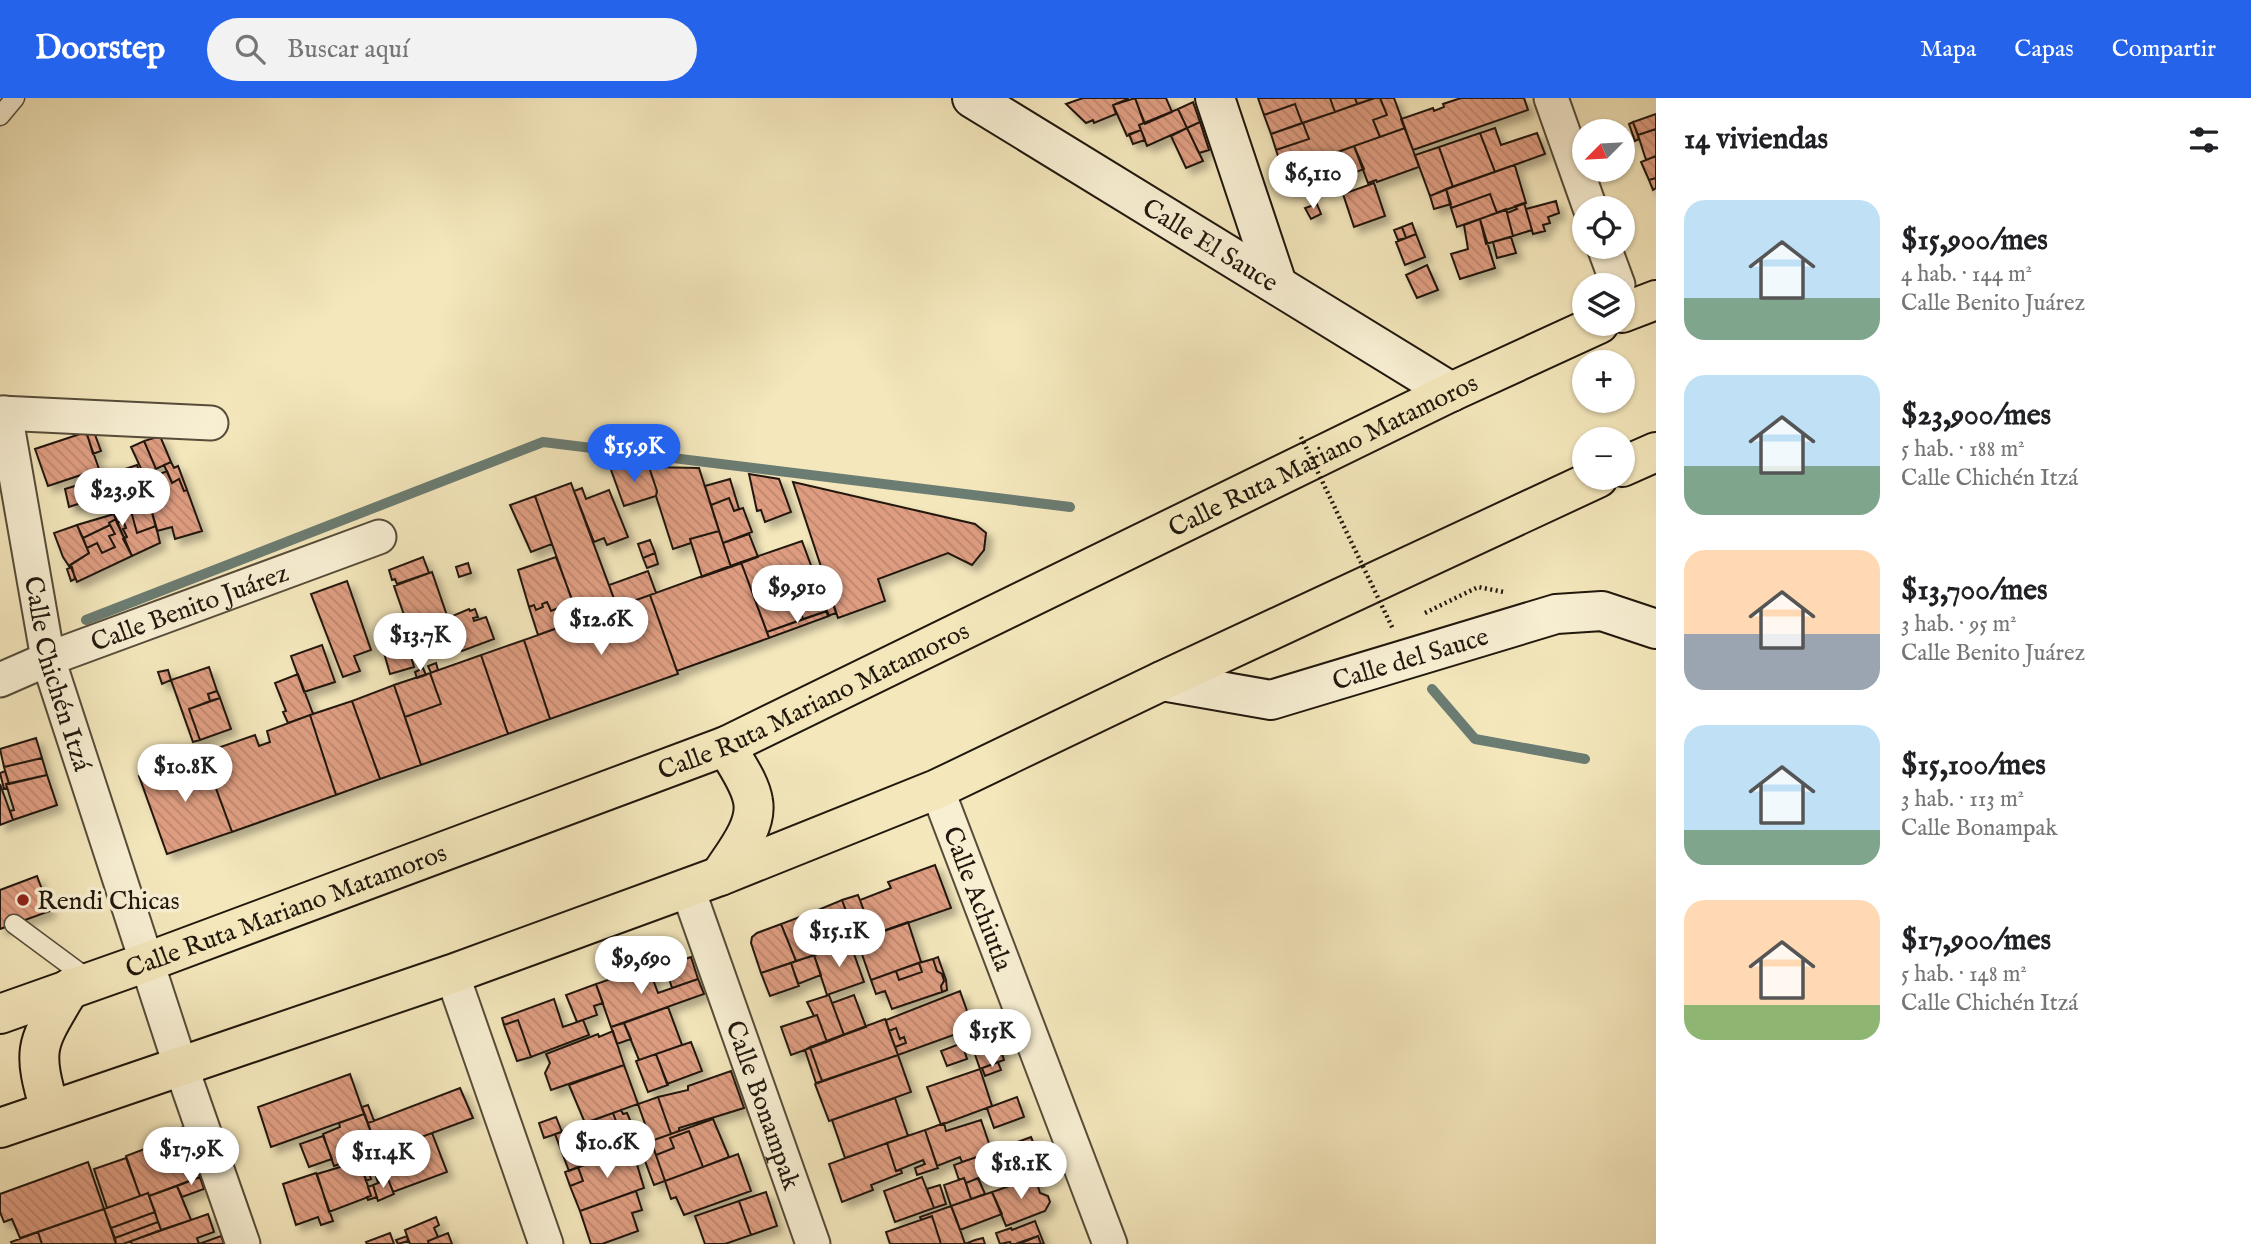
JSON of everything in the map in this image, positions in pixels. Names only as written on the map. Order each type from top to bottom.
[{"type":"main road","name":"Calle Ruta Mariano Matamoros","points":[[0,1014],[726,747],[1572,331]]},
{"type":"main road","points":[[1635,461],[1656,452]]},
{"type":"main road","points":[[0,1128],[452,974],[703,882],[937,789],[1572,490]]},
{"type":"main road","points":[[703,882],[745,836],[751,821],[754,803],[748,785],[726,747]]},
{"type":"main road","points":[[50,1110],[39,1073],[41,1038],[81,984]]},
{"type":"street","name":"Calle El Sauce","points":[[972,98],[1451,392]]},
{"type":"street","points":[[1215,98],[1277,284]]},
{"type":"street","points":[[1551,98],[1586,196]]},
{"type":"street","points":[[2,413],[211,423]]},
{"type":"street","name":"Calle Chichén Itzá","points":[[2,413],[47,659],[181,1067],[243,1244]]},
{"type":"street","name":"Calle Benito Juárez","points":[[0,680],[47,659],[379,537]]},
{"type":"street","name":"Calle del Sauce","points":[[1162,681],[1271,700],[1556,614],[1602,611],[1656,629]]},
{"type":"street","name":"Calle Achiutla","points":[[937,789],[1110,1244]]},
{"type":"street","name":"Calle Bonampak","points":[[703,882],[813,1244]]},
{"type":"street","points":[[452,974],[546,1244]]},
{"type":"lane","points":[[0,116],[15,98]]},
{"type":"lane","points":[[14,924],[81,984]]},
{"type":"path","points":[[1301,437],[1393,629]]},
{"type":"building","points":[[1083,98],[1128,99],[1113,105],[1116,114],[1094,123],[1093,120],[1086,123],[1066,104]]},
{"type":"building","points":[[1135,98],[1166,98],[1172,112],[1145,124]]},
{"type":"building","points":[[1135,98],[1144,123],[1139,125],[1141,130],[1127,136],[1113,105]]},
{"type":"building","points":[[1258,98],[1330,98],[1335,112],[1302,123],[1295,104],[1264,115]]},
{"type":"building","points":[[1330,98],[1355,98],[1357,104],[1335,112]]},
{"type":"building","points":[[1355,98],[1375,98],[1357,104]]},
{"type":"building","points":[[1380,98],[1387,115],[1373,120],[1380,137],[1283,171],[1276,150],[1309,139],[1303,123]]},
{"type":"building","points":[[1380,98],[1394,98],[1405,128],[1380,137],[1373,120],[1387,115]]},
{"type":"building","points":[[1461,98],[1524,98],[1528,110],[1413,150],[1401,119],[1433,108],[1434,111],[1444,107],[1443,104]]},
{"type":"building","points":[[1193,102],[1200,122],[1187,128],[1178,109]]},
{"type":"building","points":[[1295,104],[1302,123],[1271,134],[1264,115]]},
{"type":"building","points":[[1178,109],[1187,128],[1147,146],[1139,125]]},
{"type":"building","points":[[1656,114],[1656,129],[1638,135],[1635,121]]},
{"type":"building","points":[[1200,122],[1209,150],[1199,153],[1187,128]]},
{"type":"building","points":[[1303,123],[1309,139],[1276,150],[1271,134]]},
{"type":"building","points":[[1187,128],[1203,161],[1186,168],[1171,136]]},
{"type":"building","points":[[1405,128],[1419,167],[1368,183],[1354,146]]},
{"type":"building","points":[[1495,128],[1501,145],[1537,133],[1545,154],[1495,172],[1480,133]]},
{"type":"building","points":[[1656,129],[1656,156],[1646,160],[1638,135]]},
{"type":"building","points":[[1141,130],[1145,140],[1133,144],[1129,134]]},
{"type":"building","points":[[1480,133],[1495,172],[1453,187],[1439,147]]},
{"type":"building","points":[[1354,146],[1364,169],[1343,177],[1333,154]]},
{"type":"building","points":[[1439,147],[1453,187],[1430,196],[1415,155]]},
{"type":"building","points":[[1333,154],[1340,170],[1319,179],[1311,161]]},
{"type":"building","points":[[1656,156],[1656,178],[1649,180],[1641,162]]},
{"type":"building","points":[[1311,161],[1319,179],[1291,189],[1283,171]]},
{"type":"building","points":[[1515,166],[1526,203],[1497,213],[1490,194],[1451,208],[1446,189]]},
{"type":"building","points":[[1656,178],[1656,188],[1653,190],[1649,180]]},
{"type":"building","points":[[1374,183],[1385,216],[1354,227],[1343,194]]},
{"type":"building","points":[[1446,189],[1451,204],[1434,209],[1430,196]]},
{"type":"building","points":[[1490,194],[1497,213],[1457,227],[1451,208]]},
{"type":"building","points":[[1556,201],[1559,213],[1548,217],[1550,223],[1543,225],[1545,231],[1533,234],[1526,209]]},
{"type":"building","points":[[1524,203],[1532,230],[1513,236],[1507,213]]},
{"type":"building","points":[[1317,204],[1321,214],[1311,219],[1305,208]]},
{"type":"building","points":[[1506,209],[1513,236],[1486,244],[1480,219]]},
{"type":"building","points":[[1480,219],[1495,268],[1460,279],[1451,254],[1468,249],[1464,225]]},
{"type":"building","points":[[1412,223],[1416,234],[1406,238],[1402,227]]},
{"type":"building","points":[[1402,227],[1406,238],[1398,240],[1394,230]]},
{"type":"building","points":[[1416,234],[1425,257],[1405,265],[1396,242]]},
{"type":"building","points":[[1511,237],[1516,253],[1497,258],[1493,242]]},
{"type":"building","points":[[1427,265],[1438,290],[1417,298],[1406,275]]},
{"type":"building","points":[[86,432],[99,469],[48,486],[35,449]]},
{"type":"building","points":[[94,432],[101,451],[93,454],[87,434]]},
{"type":"building","points":[[160,436],[171,462],[156,469],[144,441]]},
{"type":"building","points":[[144,441],[156,469],[144,475],[131,447]]},
{"type":"building","points":[[171,462],[174,468],[178,466],[187,490],[184,491],[179,479],[172,483],[164,465]]},
{"type":"building","points":[[137,465],[147,502],[135,506],[131,491],[97,503],[90,481]]},
{"type":"building","points":[[610,467],[649,467],[657,491],[656,496],[624,506]]},
{"type":"building","points":[[649,467],[699,468],[719,531],[690,539],[691,543],[673,549]]},
{"type":"building","points":[[167,471],[172,483],[179,479],[184,491],[187,490],[202,531],[175,539],[172,527],[157,531],[143,481]]},
{"type":"building","points":[[749,474],[779,479],[791,512],[765,522],[761,510],[757,511]]},
{"type":"building","points":[[730,479],[739,509],[734,511],[729,498],[711,505],[705,486]]},
{"type":"building","points":[[88,482],[93,499],[69,507],[65,489]]},
{"type":"building","points":[[793,482],[975,524],[986,533],[984,550],[972,565],[948,553],[878,579],[885,601],[838,618]]},
{"type":"building","points":[[571,483],[617,607],[579,620],[535,496]]},
{"type":"building","points":[[582,488],[586,499],[609,490],[628,537],[607,545],[604,538],[594,542],[574,491]]},
{"type":"building","points":[[535,496],[552,544],[531,552],[510,505]]},
{"type":"building","points":[[729,498],[734,511],[743,508],[752,532],[723,543],[711,505]]},
{"type":"building","points":[[149,502],[156,526],[137,533],[131,511],[128,509]]},
{"type":"building","points":[[128,509],[131,511],[137,533],[156,526],[160,543],[132,556],[123,539],[127,537],[123,520],[117,523],[114,514]]},
{"type":"building","points":[[114,514],[116,519],[109,523],[110,525],[83,538],[77,525]]},
{"type":"building","points":[[116,519],[132,556],[77,582],[70,565],[89,553],[87,548],[97,543],[102,553],[115,547],[109,536],[115,534],[109,523]]},
{"type":"building","points":[[123,520],[127,537],[124,538],[117,523]]},
{"type":"building","points":[[77,525],[89,553],[69,566],[54,533]]},
{"type":"building","points":[[110,525],[115,534],[109,536],[115,547],[102,553],[97,543],[87,548],[83,538]]},
{"type":"building","points":[[719,531],[731,567],[702,577],[690,539]]},
{"type":"building","points":[[749,534],[758,557],[731,567],[723,543]]},
{"type":"building","points":[[650,540],[655,553],[643,558],[638,544]]},
{"type":"building","points":[[802,541],[823,598],[799,607],[803,619],[767,632],[741,562]]},
{"type":"building","points":[[655,553],[658,564],[647,568],[643,558]]},
{"type":"building","points":[[423,557],[429,573],[397,584],[395,579],[392,580],[389,570]]},
{"type":"building","points":[[556,557],[573,602],[551,611],[547,602],[536,610],[534,605],[529,607],[518,570]]},
{"type":"building","points":[[741,562],[769,638],[677,671],[650,595]]},
{"type":"building","points":[[468,563],[471,573],[459,577],[456,567]]},
{"type":"building","points":[[72,567],[75,579],[71,581],[67,569]]},
{"type":"building","points":[[648,571],[656,593],[617,607],[609,585]]},
{"type":"building","points":[[432,572],[455,639],[417,652],[394,586]]},
{"type":"building","points":[[823,573],[836,613],[828,616],[814,576]]},
{"type":"building","points":[[347,581],[371,650],[354,656],[360,671],[343,677],[311,594]]},
{"type":"building","points":[[650,595],[678,674],[550,719],[524,640]]},
{"type":"building","points":[[823,598],[827,611],[803,619],[799,607]]},
{"type":"building","points":[[547,602],[551,611],[573,602],[579,620],[538,635],[529,607],[534,605],[536,610]]},
{"type":"building","points":[[475,609],[478,617],[473,618],[474,621],[486,617],[494,639],[462,651],[450,617]]},
{"type":"building","points":[[827,611],[829,616],[769,638],[767,632]]},
{"type":"building","points":[[404,632],[414,667],[390,674],[380,639]]},
{"type":"building","points":[[524,640],[550,719],[508,734],[481,655]]},
{"type":"building","points":[[322,645],[335,682],[304,692],[291,656]]},
{"type":"building","points":[[481,655],[508,734],[421,765],[405,717],[441,704],[430,673]]},
{"type":"building","points":[[436,663],[438,670],[431,673],[428,666]]},
{"type":"building","points":[[209,667],[217,691],[208,694],[210,701],[189,709],[200,740],[193,742],[171,680]]},
{"type":"building","points":[[423,668],[426,675],[417,678],[415,672]]},
{"type":"building","points":[[168,670],[171,680],[162,684],[158,672]]},
{"type":"building","points":[[430,673],[441,704],[405,717],[394,685]]},
{"type":"building","points":[[298,674],[313,714],[288,723],[275,683]]},
{"type":"building","points":[[394,685],[421,765],[380,779],[352,701]]},
{"type":"building","points":[[217,691],[220,698],[210,701],[208,694]]},
{"type":"building","points":[[220,698],[231,729],[200,740],[189,709]]},
{"type":"building","points":[[352,701],[380,779],[336,795],[310,715]]},
{"type":"building","points":[[310,715],[336,795],[232,832],[203,753],[255,735],[259,746],[270,742],[267,731]]},
{"type":"building","points":[[36,738],[42,758],[4,767],[0,749]]},
{"type":"building","points":[[203,753],[232,832],[167,854],[139,776]]},
{"type":"building","points":[[42,758],[47,775],[9,784],[4,767]]},
{"type":"building","points":[[5,771],[9,784],[6,784],[7,788],[4,789],[0,773]]},
{"type":"building","points":[[47,775],[57,805],[13,820],[10,811],[14,810],[6,784]]},
{"type":"building","points":[[0,784],[13,820],[0,825]]},
{"type":"building","points":[[935,865],[951,908],[873,935],[860,900],[891,888],[888,882]]},
{"type":"building","name":"Rendi Chicas","points":[[37,876],[50,911],[0,929],[0,890]]},
{"type":"building","points":[[858,895],[873,935],[857,940],[842,900]]},
{"type":"building","points":[[842,900],[849,920],[808,933],[805,922],[815,919],[813,912]]},
{"type":"building","points":[[813,912],[815,919],[805,922],[815,955],[796,961],[781,924]]},
{"type":"building","points":[[849,920],[857,940],[835,948],[827,927]]},
{"type":"building","points":[[908,922],[921,962],[871,980],[857,940]]},
{"type":"building","points":[[781,924],[796,961],[761,973],[751,943],[752,937]]},
{"type":"building","points":[[827,927],[835,948],[815,955],[808,933]]},
{"type":"building","points":[[850,943],[864,982],[827,995],[814,955]]},
{"type":"building","points":[[814,955],[821,975],[798,984],[791,963]]},
{"type":"building","points":[[691,957],[698,979],[672,988],[665,966]]},
{"type":"building","points":[[938,957],[946,980],[947,990],[942,992],[944,981],[933,959]]},
{"type":"building","points":[[933,959],[944,981],[942,992],[892,1009],[885,991],[876,994],[871,980],[896,971],[899,980],[922,972],[919,963]]},
{"type":"building","points":[[791,963],[799,986],[770,996],[761,973]]},
{"type":"building","points":[[919,963],[922,972],[899,980],[896,971]]},
{"type":"building","points":[[648,966],[658,993],[698,979],[704,994],[611,1027],[596,984]]},
{"type":"building","points":[[596,984],[603,1003],[594,1006],[597,1015],[577,1022],[566,995]]},
{"type":"building","points":[[960,991],[973,1028],[898,1055],[895,1047],[906,1043],[904,1037],[900,1039],[896,1028],[889,1031],[886,1020]]},
{"type":"building","points":[[829,995],[844,1035],[827,1042],[817,1015],[814,1016],[807,1002]]},
{"type":"building","points":[[854,995],[866,1027],[844,1035],[832,1003]]},
{"type":"building","points":[[554,999],[563,1027],[583,1020],[589,1035],[531,1057],[518,1020],[504,1025],[502,1018]]},
{"type":"building","points":[[668,1007],[682,1045],[639,1060],[624,1023]]},
{"type":"building","points":[[817,1015],[827,1042],[791,1055],[781,1027]]},
{"type":"building","points":[[885,1019],[898,1055],[822,1081],[810,1047]]},
{"type":"building","points":[[518,1020],[531,1057],[517,1061],[504,1025]]},
{"type":"building","points":[[624,1023],[631,1039],[617,1044],[611,1027]]},
{"type":"building","points":[[896,1028],[900,1039],[904,1037],[906,1043],[895,1047],[889,1031]]},
{"type":"building","points":[[613,1031],[624,1065],[551,1090],[545,1073],[550,1063],[546,1054]]},
{"type":"building","points":[[996,1035],[1004,1060],[980,1069],[971,1043]]},
{"type":"building","points":[[691,1042],[702,1071],[667,1084],[656,1054]]},
{"type":"building","points":[[962,1043],[967,1059],[947,1066],[941,1051]]},
{"type":"building","points":[[810,1047],[822,1081],[816,1083],[805,1050]]},
{"type":"building","points":[[656,1054],[668,1085],[648,1092],[636,1061]]},
{"type":"building","points":[[898,1055],[911,1092],[829,1121],[815,1084]]},
{"type":"building","points":[[998,1062],[1001,1070],[985,1076],[982,1068]]},
{"type":"building","points":[[624,1065],[638,1104],[585,1123],[569,1085]]},
{"type":"building","points":[[980,1069],[992,1106],[941,1125],[927,1087]]},
{"type":"building","points":[[731,1071],[744,1108],[679,1128],[679,1131],[671,1134],[658,1097],[688,1090],[688,1086]]},
{"type":"building","points":[[350,1074],[364,1114],[271,1147],[258,1107]]},
{"type":"building","points":[[460,1088],[473,1118],[378,1153],[368,1123]]},
{"type":"building","points":[[658,1097],[671,1134],[651,1141],[638,1104]]},
{"type":"building","points":[[1017,1097],[1024,1117],[994,1128],[987,1108]]},
{"type":"building","points":[[895,1098],[908,1136],[845,1158],[832,1120]]},
{"type":"building","points":[[368,1105],[374,1121],[368,1123],[362,1107]]},
{"type":"building","points":[[621,1110],[623,1114],[627,1113],[636,1134],[630,1136],[634,1147],[601,1159],[591,1130],[616,1121],[613,1113]]},
{"type":"building","points":[[613,1113],[616,1121],[591,1130],[601,1159],[569,1171],[555,1134]]},
{"type":"building","points":[[364,1114],[378,1151],[334,1166],[323,1134],[340,1127],[339,1123]]},
{"type":"building","points":[[556,1117],[562,1132],[544,1138],[539,1123]]},
{"type":"building","points":[[713,1119],[729,1157],[703,1167],[689,1131],[670,1138],[674,1148],[656,1155],[651,1141]]},
{"type":"building","points":[[981,1120],[992,1152],[962,1162],[960,1157],[937,1166],[925,1130],[944,1123],[946,1131]]},
{"type":"building","points":[[183,1127],[192,1156],[180,1159],[171,1132]]},
{"type":"building","points":[[925,1130],[938,1168],[917,1175],[915,1168],[925,1164],[923,1160],[896,1171],[887,1143]]},
{"type":"building","points":[[689,1131],[703,1167],[665,1181],[656,1155],[674,1148],[670,1138]]},
{"type":"building","points":[[432,1133],[447,1172],[393,1192],[378,1153]]},
{"type":"building","points":[[323,1136],[332,1159],[309,1167],[300,1144]]},
{"type":"building","points":[[1031,1137],[1038,1154],[988,1172],[982,1155]]},
{"type":"building","points":[[173,1138],[184,1171],[196,1166],[200,1177],[149,1196],[148,1193],[140,1196],[126,1156]]},
{"type":"building","points":[[651,1141],[665,1181],[654,1185],[639,1145]]},
{"type":"building","points":[[887,1143],[896,1171],[901,1170],[902,1173],[871,1185],[873,1190],[842,1202],[829,1164]]},
{"type":"building","points":[[632,1148],[644,1188],[580,1211],[570,1186],[583,1181],[578,1167]]},
{"type":"building","points":[[738,1154],[751,1191],[684,1215],[676,1197],[671,1199],[665,1181]]},
{"type":"building","points":[[982,1155],[989,1174],[966,1183],[964,1178],[959,1180],[954,1165]]},
{"type":"building","points":[[126,1158],[140,1196],[107,1208],[94,1169]]},
{"type":"building","points":[[360,1161],[371,1196],[329,1212],[317,1174]]},
{"type":"building","points":[[381,1161],[388,1179],[378,1183],[372,1164]]},
{"type":"building","points":[[88,1162],[104,1209],[20,1238],[12,1219],[4,1222],[0,1212],[0,1194]]},
{"type":"building","points":[[578,1167],[583,1181],[570,1186],[565,1172]]},
{"type":"building","points":[[368,1170],[371,1179],[366,1181],[363,1171]]},
{"type":"building","points":[[316,1173],[333,1221],[321,1225],[318,1217],[296,1225],[283,1184]]},
{"type":"building","points":[[200,1177],[204,1189],[182,1197],[177,1186]]},
{"type":"building","points":[[922,1177],[934,1208],[895,1222],[884,1191]]},
{"type":"building","points":[[1035,1177],[1040,1193],[1048,1196],[1050,1202],[1045,1211],[1006,1226],[992,1192]]},
{"type":"building","points":[[964,1178],[971,1199],[951,1206],[944,1185]]},
{"type":"building","points":[[978,1178],[985,1194],[971,1199],[966,1183]]},
{"type":"building","points":[[388,1179],[394,1194],[378,1201],[373,1185]]},
{"type":"building","points":[[373,1185],[377,1197],[368,1200],[367,1197],[371,1196],[368,1187]]},
{"type":"building","points":[[940,1185],[946,1204],[934,1208],[927,1189]]},
{"type":"building","points":[[177,1186],[191,1220],[161,1230],[149,1196]]},
{"type":"building","points":[[636,1191],[642,1210],[632,1213],[638,1231],[602,1244],[591,1244],[580,1211]]},
{"type":"building","points":[[766,1192],[777,1226],[751,1235],[739,1201]]},
{"type":"building","points":[[992,1192],[1002,1214],[960,1230],[951,1206]]},
{"type":"building","points":[[148,1193],[155,1212],[111,1228],[104,1209]]},
{"type":"building","points":[[739,1201],[751,1235],[725,1244],[705,1244],[695,1216]]},
{"type":"building","points":[[951,1206],[965,1244],[941,1244],[932,1216],[921,1220],[920,1217]]},
{"type":"building","points":[[104,1209],[116,1244],[42,1244],[38,1232]]},
{"type":"building","points":[[155,1212],[158,1222],[115,1238],[111,1228]]},
{"type":"building","points":[[208,1214],[214,1232],[197,1238],[199,1244],[132,1244],[131,1241]]},
{"type":"building","points":[[932,1216],[941,1244],[890,1244],[886,1232]]},
{"type":"building","points":[[436,1217],[439,1225],[434,1228],[438,1237],[428,1241],[429,1244],[410,1244],[405,1230]]},
{"type":"building","points":[[1035,1221],[1044,1244],[1041,1244],[1038,1236],[1019,1244],[1000,1244],[996,1233]]},
{"type":"building","points":[[158,1222],[161,1230],[116,1244],[115,1238]]},
{"type":"building","points":[[38,1232],[42,1244],[11,1242]]},
{"type":"building","points":[[390,1233],[394,1244],[366,1242]]},
{"type":"building","points":[[448,1233],[452,1244],[429,1244],[428,1241]]},
{"type":"building","points":[[221,1236],[224,1244],[199,1244]]},
{"type":"building","points":[[407,1236],[408,1241],[398,1244],[396,1240]]},
{"type":"building","points":[[1038,1236],[1041,1244],[1018,1243]]},
{"type":"building","points":[[983,1238],[985,1244],[965,1244],[975,1240]]},
{"type":"waterway","points":[[86,620],[543,442],[1070,507]]},
{"type":"waterway","points":[[1432,689],[1475,739],[1585,759]]},
{"type":"place","name":"Rendi Chicas","points":[[23,900]]}]
